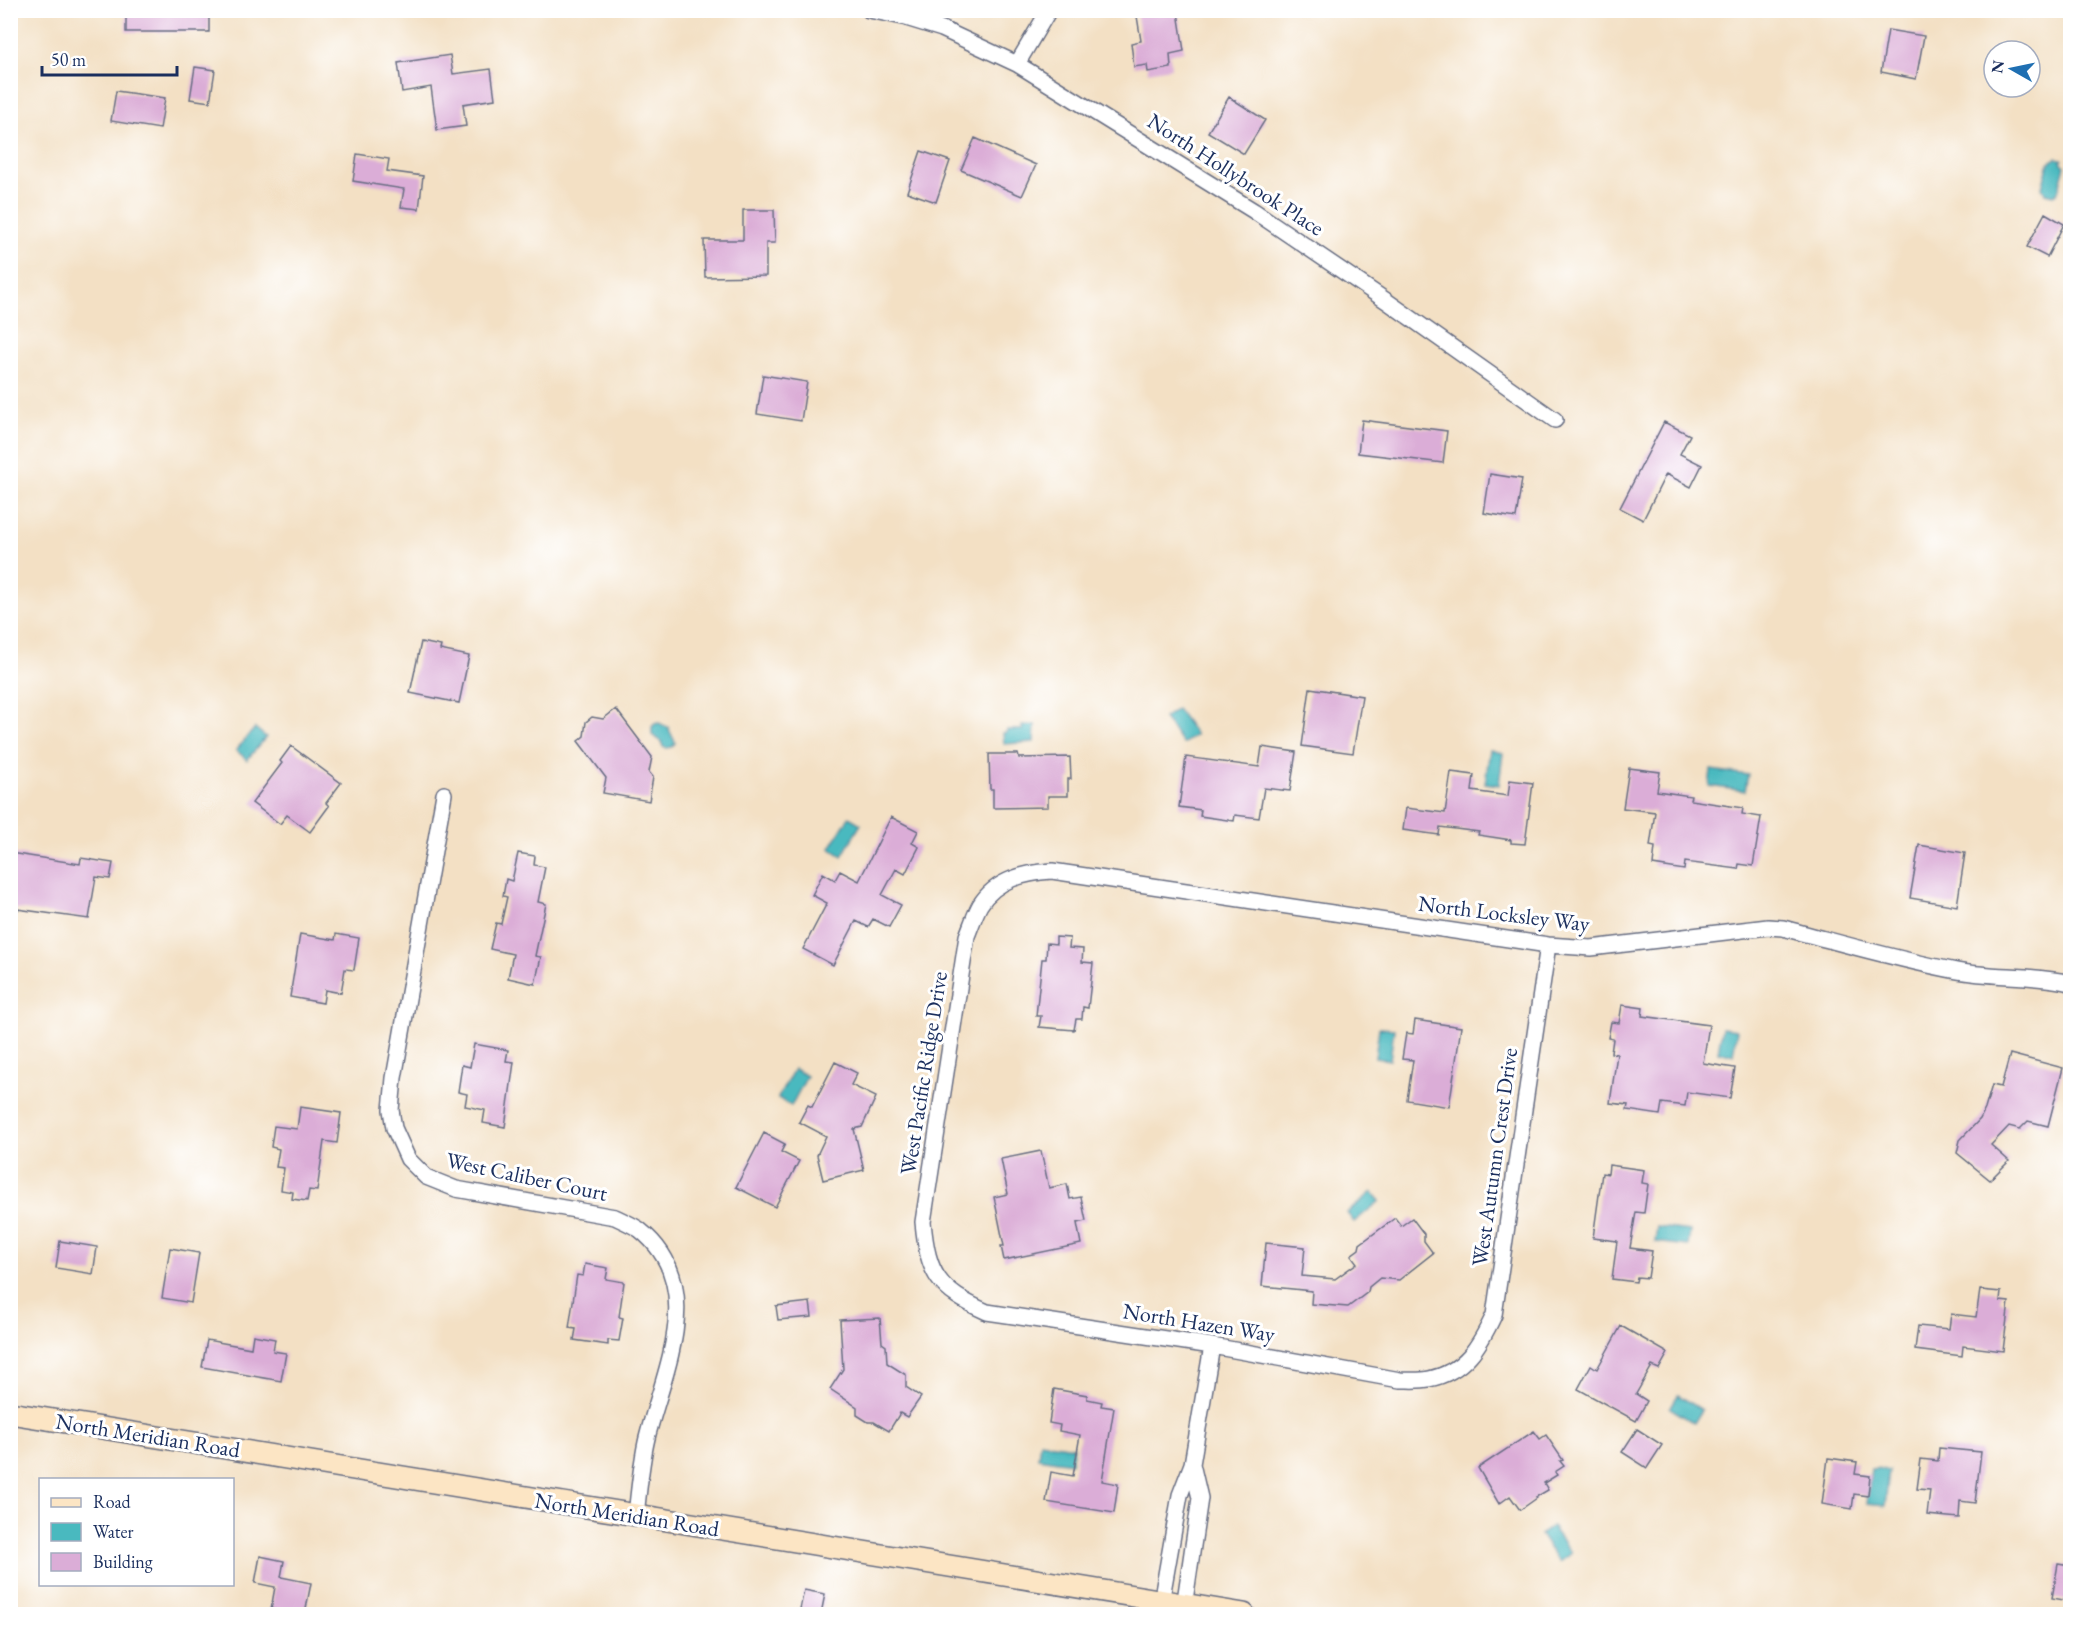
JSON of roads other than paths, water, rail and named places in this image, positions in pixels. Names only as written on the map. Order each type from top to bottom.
[{"type":"street","name":"North Hollybrook Place","points":[[869,10],[942,29],[1017,64],[1263,216],[1555,420]]},
{"type":"street","points":[[1017,64],[1049,10]]},
{"type":"street","name":"West Caliber Court","points":[[444,794],[394,1078],[391,1110],[394,1128],[408,1159],[426,1177],[456,1189],[615,1218],[638,1228],[658,1246],[671,1269],[677,1293],[675,1331],[668,1367],[646,1442],[636,1515]]},
{"type":"street","name":"North Locksley Way","points":[[1002,883],[1027,873],[1052,871],[1548,945],[1592,948],[1768,927],[1784,928],[1957,971],[2070,983]]},
{"type":"street","name":"West Pacific Ridge Drive","points":[[938,1279],[926,1251],[923,1222],[967,936],[981,903],[1002,883]]},
{"type":"street","name":"West Autumn Crest Drive","points":[[1461,1367],[1481,1342],[1494,1315],[1548,945]]},
{"type":"street","name":"North Hazen Way","points":[[938,1279],[961,1300],[987,1312],[1212,1346],[1400,1380],[1430,1379],[1461,1367]]},
{"type":"street","points":[[1160,1608],[1180,1495],[1192,1464],[1212,1346]]},
{"type":"street","name":"North Meridian Road","points":[[10,1413],[636,1515],[1160,1608],[1244,1614]]},
{"type":"street","points":[[1183,1610],[1200,1498],[1192,1464]]},
{"type":"water","points":[[2056,158],[2062,159],[2061,162],[2065,166],[2058,192],[2053,195],[2045,193],[2042,188],[2049,162]]},
{"type":"water","points":[[1177,709],[1196,735],[1183,744],[1164,718]]},
{"type":"water","points":[[659,723],[669,728],[675,742],[669,748],[663,747],[661,741],[652,735],[652,727]]},
{"type":"water","points":[[1035,725],[1034,742],[1004,744],[1003,733],[1007,730],[1023,730],[1022,726]]},
{"type":"water","points":[[255,728],[266,737],[247,760],[236,750]]},
{"type":"water","points":[[1490,750],[1503,753],[1499,785],[1485,783]]},
{"type":"water","points":[[1711,770],[1748,775],[1745,791],[1709,786]]},
{"type":"water","points":[[849,817],[861,824],[842,856],[830,848]]},
{"type":"water","points":[[1379,1028],[1394,1029],[1390,1060],[1375,1058]]},
{"type":"water","points":[[1722,1028],[1737,1030],[1733,1054],[1718,1052]]},
{"type":"water","points":[[794,1069],[807,1076],[791,1106],[778,1098]]},
{"type":"water","points":[[1372,1192],[1380,1201],[1354,1222],[1347,1213]]},
{"type":"water","points":[[1657,1227],[1690,1231],[1688,1246],[1655,1242]]},
{"type":"water","points":[[1678,1395],[1702,1410],[1694,1423],[1670,1408]]},
{"type":"water","points":[[1040,1442],[1074,1447],[1071,1463],[1038,1458]]},
{"type":"water","points":[[1871,1469],[1889,1471],[1885,1506],[1867,1504]]},
{"type":"water","points":[[1552,1527],[1571,1553],[1559,1562],[1540,1535]]}]
